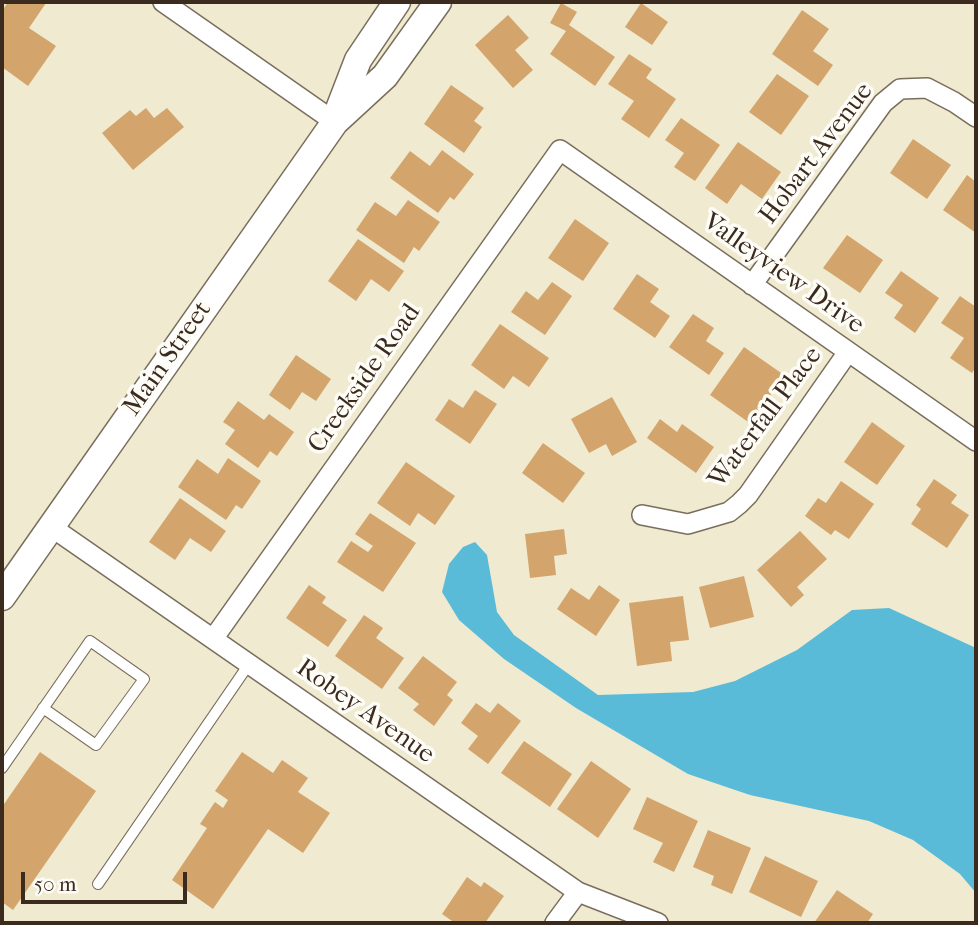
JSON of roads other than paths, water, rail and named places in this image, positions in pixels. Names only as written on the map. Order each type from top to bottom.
[{"type":"main road","name":"Main Street","points":[[335,122],[358,60],[397,2]]},
{"type":"main road","name":"Main Street","points":[[2,597],[335,122],[385,76],[438,2]]},
{"type":"street","points":[[163,2],[335,122]]},
{"type":"street","name":"Hobart Avenue","points":[[752,285],[883,103],[900,89],[927,88],[976,117]]},
{"type":"street","name":"Valleyview Drive","points":[[560,150],[976,441]]},
{"type":"street","name":"Creekside Road","points":[[213,639],[560,150]]},
{"type":"street","name":"Waterfall Place","points":[[642,515],[688,524],[729,512],[748,495],[848,352]]},
{"type":"street","name":"Robey Avenue","points":[[50,526],[578,892],[658,923]]},
{"type":"street","points":[[555,923],[578,892]]},
{"type":"lane","points":[[2,768],[90,641],[144,680],[96,745],[44,708]]},
{"type":"lane","points":[[98,884],[249,664]]},
{"type":"water","points":[[475,542],[487,555],[497,612],[514,635],[598,695],[693,692],[735,681],[797,650],[852,610],[889,608],[976,648],[976,893],[960,874],[913,840],[869,821],[750,795],[688,774],[576,708],[504,659],[459,620],[442,592],[449,564],[463,547]]}]
